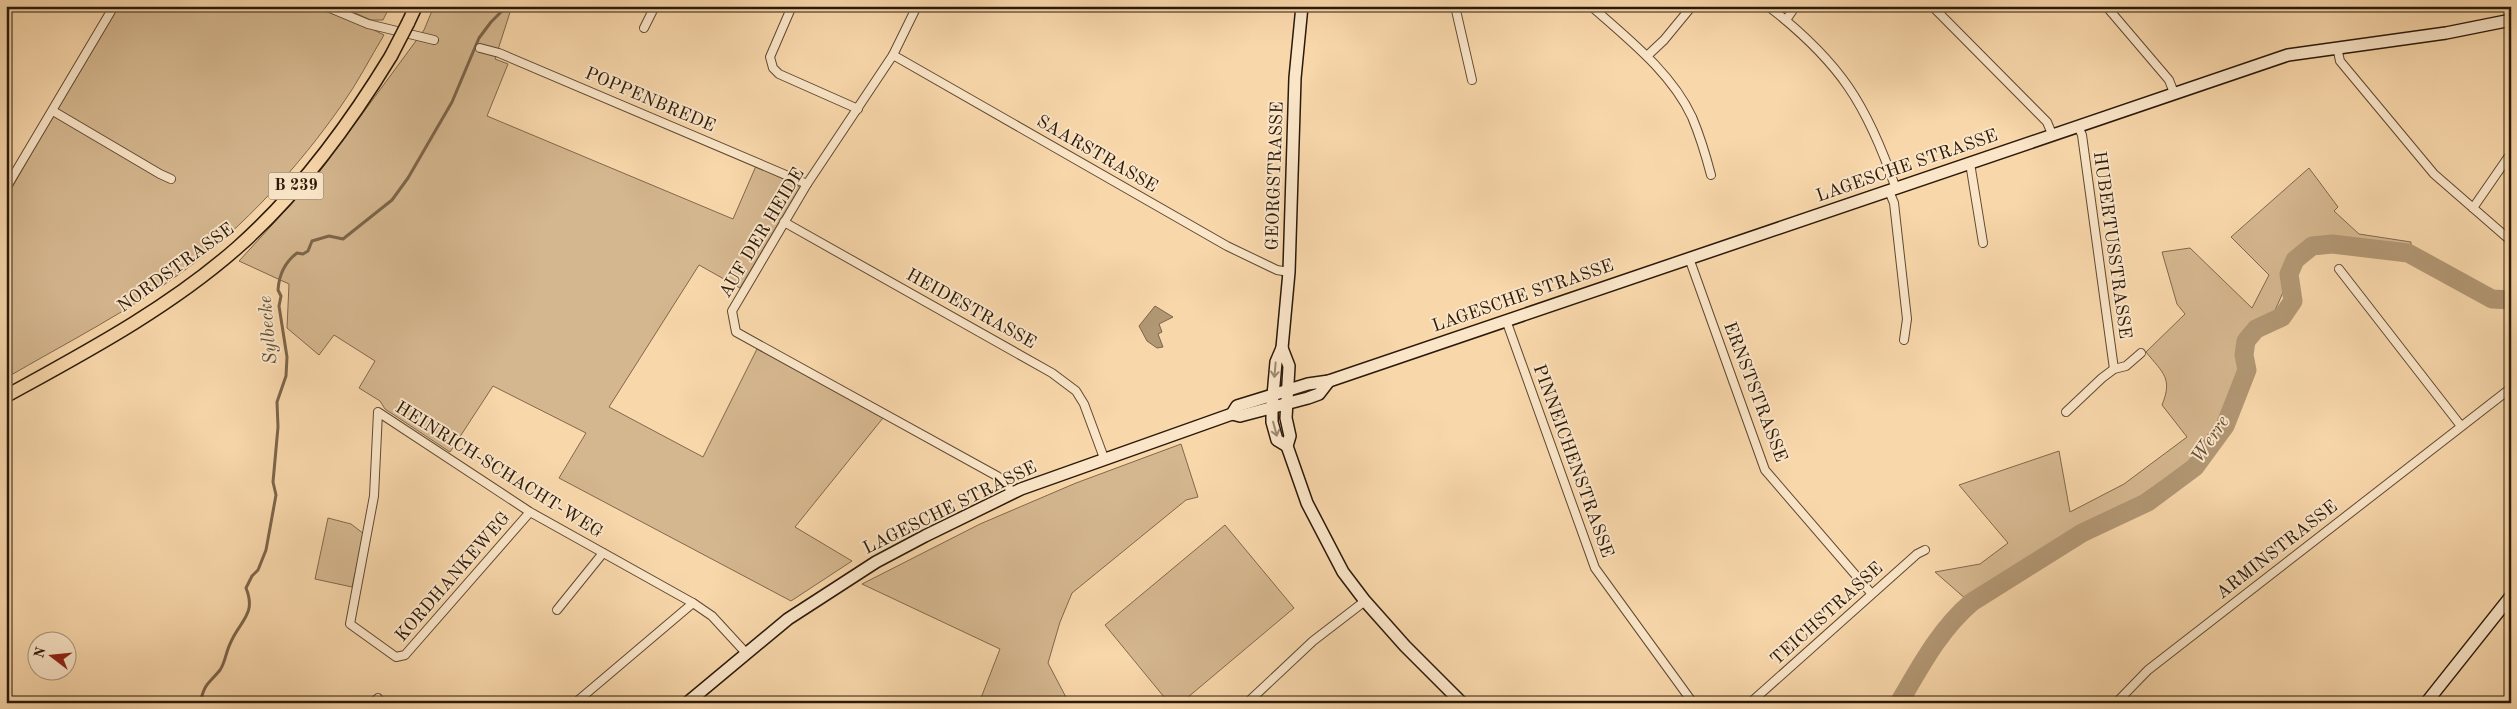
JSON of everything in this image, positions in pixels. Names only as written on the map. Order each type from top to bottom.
[{"type":"main road","name":"NORDSTRASSE","points":[[6,396],[138,321],[238,247],[264,223],[313,167],[354,113],[391,56],[416,6]]},
{"type":"street","points":[[6,188],[114,6]]},
{"type":"street","points":[[325,6],[368,24],[434,40]]},
{"type":"street","points":[[644,28],[655,6]]},
{"type":"street","points":[[792,6],[770,57],[772,68],[779,74],[858,109]]},
{"type":"street","name":"AUF DER HEIDE","points":[[917,6],[894,55],[807,184],[732,311],[736,332],[997,476],[1006,483],[1012,493]]},
{"type":"street","name":"GEORGSTRASSE","points":[[1282,348],[1288,360],[1286,404],[1290,436],[1287,446],[1278,440],[1272,422],[1272,408],[1276,362],[1282,348],[1289,272],[1296,78],[1302,6]]},
{"type":"street","points":[[1455,6],[1472,80]]},
{"type":"street","points":[[1591,6],[1647,56],[1691,116],[1711,176]]},
{"type":"street","points":[[1647,56],[1664,40],[1692,6]]},
{"type":"street","points":[[1768,6],[1786,20],[1831,64],[1853,92],[1868,118],[1892,190],[1908,319],[1904,340]]},
{"type":"street","points":[[1932,6],[2047,122],[2052,134]]},
{"type":"street","points":[[2106,6],[2169,80],[2174,93]]},
{"type":"street","points":[[1786,20],[1795,7]]},
{"type":"street","name":"LAGESCHE STRASSE","points":[[1232,414],[1237,406],[1288,390],[1329,381],[2288,55],[2509,22]]},
{"type":"street","points":[[2337,47],[2340,61],[2434,174],[2511,240]]},
{"type":"street","name":"POPPENBREDE","points":[[480,48],[499,53],[807,184]]},
{"type":"street","name":"SAARSTRASSE","points":[[894,55],[1227,246],[1276,270],[1289,272]]},
{"type":"street","points":[[53,111],[160,174],[171,178]]},
{"type":"street","name":"HUBERTUSSTRASSE","points":[[2078,126],[2082,135],[2114,369]]},
{"type":"street","points":[[2473,208],[2511,153]]},
{"type":"street","points":[[1970,163],[1983,243]]},
{"type":"street","name":"HEIDESTRASSE","points":[[784,222],[1052,373],[1076,391],[1104,458]]},
{"type":"street","name":"ERNSTSTRASSE","points":[[1690,258],[1765,470],[1871,593]]},
{"type":"street","points":[[2339,269],[2461,426]]},
{"type":"street","name":"PINNEICHENSTRASSE","points":[[1506,320],[1595,568],[1693,703]]},
{"type":"street","name":"HUBERTUSSTRASSE","points":[[2066,412],[2114,369],[2126,366],[2141,353]]},
{"type":"street","name":"LAGESCHE STRASSE","points":[[687,703],[788,619],[876,562],[1012,493],[1104,458],[1232,414],[1240,416],[1319,394],[1329,381]]},
{"type":"street","name":"ARMINSTRASSE","points":[[2116,703],[2148,670],[2511,388]]},
{"type":"street","name":"HEINRICH-SCHACHT-WEG","points":[[378,412],[530,512],[694,602],[712,616],[746,653]]},
{"type":"street","name":"KORDHANKEWEG","points":[[378,412],[374,496],[350,624],[396,657],[406,655],[530,512]]},
{"type":"street","points":[[1287,446],[1307,503],[1343,572],[1365,601],[1405,646],[1462,703]]},
{"type":"street","name":"TEICHSTRASSE","points":[[1750,703],[1871,593],[1917,554],[1925,550]]},
{"type":"street","name":"HEINRICH-SCHACHT-WEG","points":[[557,610],[603,553]]},
{"type":"street","points":[[2426,703],[2511,596]]},
{"type":"street","points":[[1247,703],[1313,642],[1365,601]]},
{"type":"street","points":[[575,703],[694,602]]},
{"type":"shaded area","points":[[116,6],[326,6],[384,35],[347,98],[325,128],[289,173],[228,235],[164,285],[6,378],[6,198]]},
{"type":"shaded area","points":[[339,6],[390,6],[383,20],[371,20]]},
{"type":"shaded area","points":[[434,6],[512,6],[495,59],[508,64],[487,116],[733,219],[756,166],[800,187],[740,288],[699,265],[609,407],[703,457],[757,349],[883,418],[795,527],[852,561],[791,601],[559,478],[586,433],[493,386],[450,452],[385,409],[380,401],[359,388],[375,361],[334,335],[319,355],[287,328],[289,284],[239,261],[315,178],[424,30]]},
{"type":"shaded area","points":[[2309,168],[2338,207],[2334,211],[2359,234],[2411,242],[2411,247],[2332,239],[2310,242],[2293,252],[2287,259],[2284,290],[2273,315],[2253,328],[2241,343],[2240,355],[2244,370],[2220,427],[2190,461],[2139,497],[2077,526],[1967,600],[1935,572],[1980,564],[2008,543],[1959,485],[2059,451],[2070,512],[2124,484],[2187,437],[2162,405],[2167,388],[2166,382],[2161,371],[2146,352],[2185,314],[2177,304],[2162,252],[2190,248],[2252,308],[2269,275],[2231,237]]},
{"type":"shaded area","points":[[1155,306],[1173,317],[1159,324],[1162,332],[1158,334],[1163,347],[1157,348],[1147,341],[1139,326]]},
{"type":"shaded area","points":[[1181,444],[1198,497],[1186,500],[1072,593],[1060,622],[1048,663],[1069,703],[979,703],[1000,649],[862,584],[980,524],[1076,483]]},
{"type":"shaded area","points":[[328,518],[351,524],[364,534],[352,587],[315,579]]},
{"type":"shaded area","points":[[1225,525],[1294,608],[1181,703],[1169,703],[1105,625]]},
{"type":"waterway","name":"Sylbecke","points":[[200,703],[205,687],[222,667],[234,636],[248,612],[249,597],[246,588],[252,576],[258,570],[266,550],[276,495],[273,482],[278,427],[277,402],[286,376],[287,357],[279,306],[281,296],[278,290],[283,269],[297,253],[303,254],[308,251],[312,241],[329,236],[343,239],[392,200],[408,178],[452,102],[479,38],[491,22],[507,6]]},
{"type":"waterway","name":"Werre","points":[[1899,703],[1940,636],[1972,602],[2082,533],[2148,502],[2195,467],[2225,426],[2247,370],[2244,355],[2246,341],[2256,329],[2282,317],[2293,301],[2289,274],[2295,260],[2312,246],[2332,244],[2408,253],[2492,299],[2511,300]]}]
